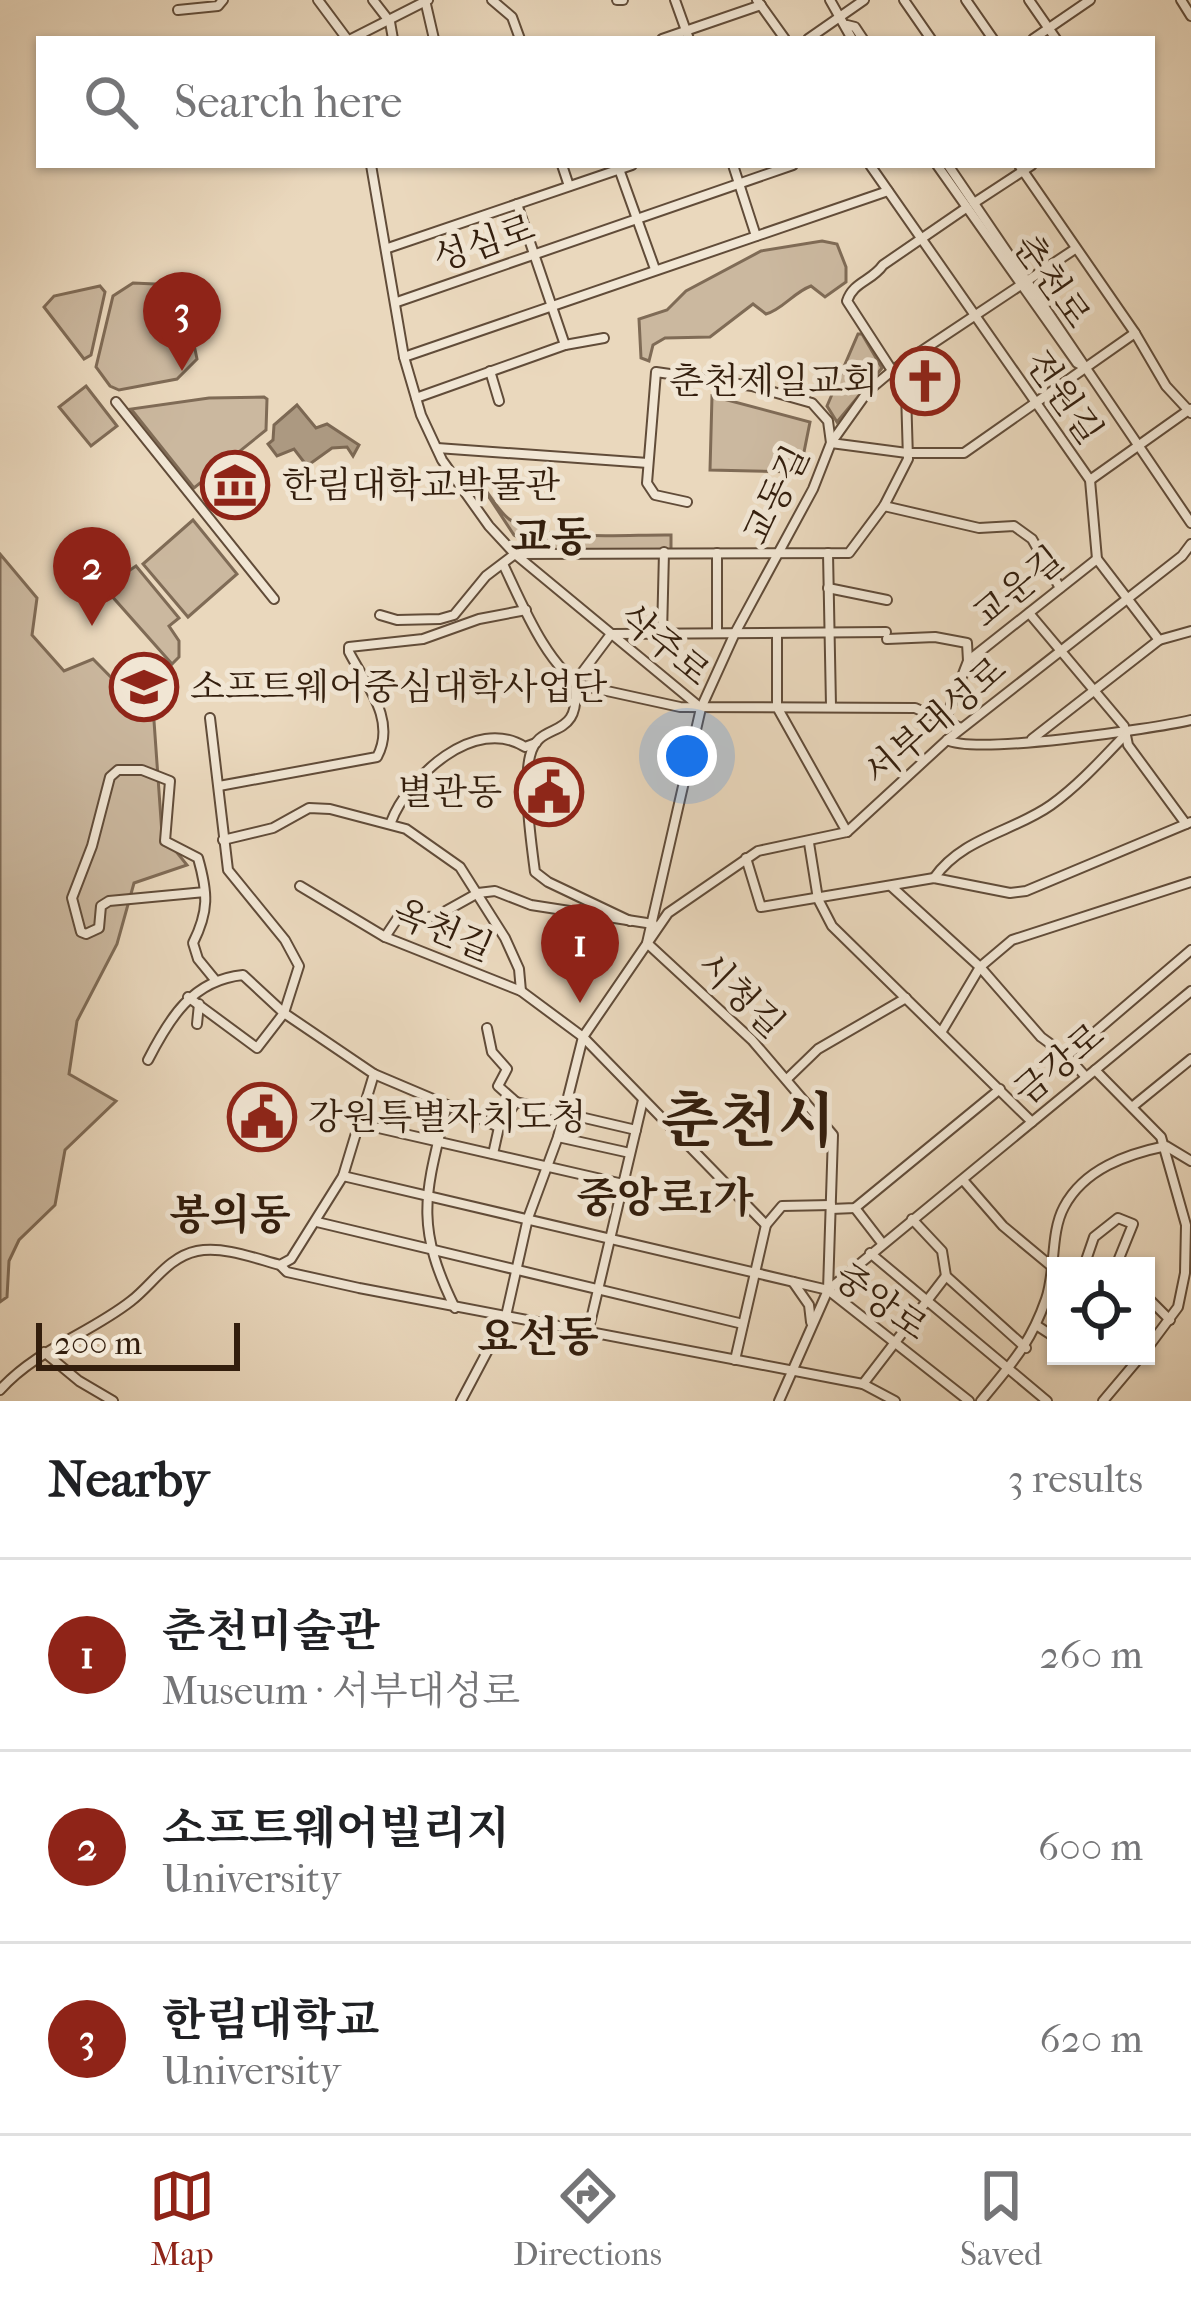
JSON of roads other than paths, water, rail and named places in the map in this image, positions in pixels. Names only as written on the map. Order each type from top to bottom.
[{"type":"street","points":[[178,10],[218,6],[223,0]]},
{"type":"street","points":[[317,0],[347,36]]},
{"type":"street","points":[[373,0],[390,22],[392,36]]},
{"type":"street","points":[[492,0],[512,17],[519,36]]},
{"type":"street","points":[[676,0],[687,35],[759,3],[782,36]]},
{"type":"street","points":[[830,0],[851,36]]},
{"type":"street","points":[[814,36],[844,20],[864,0]]},
{"type":"street","points":[[904,0],[929,36]]},
{"type":"street","points":[[966,0],[991,36]]},
{"type":"street","points":[[1029,0],[1054,36]]},
{"type":"street","points":[[1037,36],[1090,0]]},
{"type":"street","points":[[1181,0],[1191,16]]},
{"type":"street","points":[[356,36],[427,1],[433,36]]},
{"type":"street","points":[[844,20],[861,36]]},
{"type":"street","name":"삭주로","points":[[372,168],[404,357],[436,448],[489,526],[515,554],[701,709],[647,943]]},
{"type":"street","points":[[563,168],[569,186]]},
{"type":"street","points":[[388,248],[616,168]]},
{"type":"street","points":[[619,168],[655,269]]},
{"type":"street","points":[[734,168],[756,236]]},
{"type":"street","name":"성심로","points":[[398,302],[784,168]]},
{"type":"street","name":"전원길","points":[[872,168],[1090,480],[1097,559]]},
{"type":"street","name":"춘천로","points":[[939,168],[1025,282],[1191,524]]},
{"type":"street","name":"춘천로","points":[[950,168],[970,206]]},
{"type":"street","points":[[380,615],[440,620],[454,615],[486,576],[515,554],[849,553],[884,506],[908,459],[906,392],[847,301],[854,287],[874,278],[883,265],[1023,168]]},
{"type":"street","points":[[1025,168],[1166,386],[1190,411],[1090,480]]},
{"type":"street","points":[[404,357],[888,191]]},
{"type":"street","points":[[517,204],[566,345]]},
{"type":"street","points":[[1075,249],[893,370],[868,391],[831,443],[907,453],[964,453],[1135,333]]},
{"type":"street","points":[[416,398],[566,345],[604,338]]},
{"type":"street","points":[[490,371],[499,401]]},
{"type":"street","name":"교동길","points":[[648,463],[656,372],[752,386],[812,403],[827,421],[831,443],[813,489],[735,633],[701,709]]},
{"type":"street","points":[[116,402],[274,599]]},
{"type":"street","points":[[436,448],[648,463],[651,492],[687,502]]},
{"type":"street","points":[[1174,494],[1185,496]]},
{"type":"street","points":[[884,506],[979,528],[1014,526],[1032,539],[1060,588]]},
{"type":"street","name":"서부대성로","points":[[461,1401],[506,1316],[529,1218],[558,1137],[583,1037],[668,913],[758,851],[847,832],[947,740],[1182,556],[1191,544]]},
{"type":"street","points":[[662,634],[664,552]]},
{"type":"street","points":[[717,553],[717,632]]},
{"type":"street","points":[[828,553],[831,706]]},
{"type":"street","points":[[1097,559],[1159,640]]},
{"type":"street","name":"교운길","points":[[944,723],[968,662],[1097,559]]},
{"type":"street","points":[[391,822],[399,801],[431,762],[478,741],[513,739],[526,747],[571,721],[578,706],[575,682],[550,653],[503,564]]},
{"type":"street","points":[[828,588],[887,600]]},
{"type":"street","points":[[219,786],[376,757],[383,745],[384,718],[350,646],[422,639],[479,619],[526,610]]},
{"type":"street","name":"서부대성로","points":[[1029,614],[1059,651]]},
{"type":"street","points":[[1030,741],[1159,640],[1191,631]]},
{"type":"street","points":[[776,707],[777,633]]},
{"type":"street","points":[[575,682],[610,634],[935,637],[967,644],[968,662]]},
{"type":"street","points":[[746,858],[761,908],[934,878],[1010,893],[1026,891],[1188,823],[1128,746],[1127,733],[1059,651]]},
{"type":"street","points":[[575,682],[701,709],[915,708],[963,728]]},
{"type":"street","name":"서부대성로","points":[[776,707],[847,832]]},
{"type":"street","points":[[186,999],[199,1002],[257,1048],[284,1013],[299,966],[285,940],[228,870],[210,718]]},
{"type":"street","points":[[947,740],[958,746],[1030,741],[1127,733],[1191,720]]},
{"type":"street","points":[[934,878],[958,853],[982,838],[1050,806],[1127,733]]},
{"type":"street","points":[[537,742],[530,756],[535,872],[630,921]]},
{"type":"street","points":[[206,892],[109,901],[101,906],[99,928],[80,932],[72,898],[110,777],[118,770],[142,770],[170,781],[165,842],[198,858],[206,892],[206,916],[193,944],[198,959],[216,981]]},
{"type":"street","points":[[223,840],[273,828],[309,808],[391,822],[460,867],[519,969],[521,991]]},
{"type":"street","points":[[808,843],[818,898],[832,926],[1032,1122]]},
{"type":"street","points":[[941,1032],[980,967],[1012,940],[1191,882]]},
{"type":"street","name":"옥천길","points":[[300,886],[385,937],[521,991],[583,1037],[766,1225]]},
{"type":"street","points":[[892,887],[980,967],[1041,1037],[1132,1107],[1166,1146],[1191,1161]]},
{"type":"street","points":[[385,937],[399,916],[435,917],[478,893],[495,891],[532,905],[653,924]]},
{"type":"street","name":"시청길","points":[[647,943],[752,1040],[833,1135],[828,1290]]},
{"type":"street","points":[[1067,1056],[1191,950]]},
{"type":"street","points":[[148,1060],[169,1019],[186,999],[216,981],[243,975],[284,1013],[374,1074],[499,1127]]},
{"type":"street","name":"금강로","points":[[779,1401],[828,1290],[1191,992]]},
{"type":"street","points":[[787,1079],[818,1049],[906,998]]},
{"type":"street","points":[[197,1024],[199,1002]]},
{"type":"street","points":[[487,1028],[492,1052],[507,1069],[497,1086],[515,1102],[636,1130]]},
{"type":"street","points":[[1132,1107],[1191,1059]]},
{"type":"street","points":[[280,1265],[291,1258],[317,1222],[343,1176],[374,1074]]},
{"type":"street","points":[[735,1360],[772,1214],[782,1206],[855,1208],[1000,1089]]},
{"type":"street","points":[[587,1331],[643,1099]]},
{"type":"street","points":[[493,1154],[499,1127],[515,1102]]},
{"type":"street","points":[[447,1105],[424,1195],[434,1265],[454,1308]]},
{"type":"street","points":[[362,1124],[622,1184]]},
{"type":"street","points":[[558,1137],[630,1153]]},
{"type":"street","points":[[1056,1257],[1063,1207],[1087,1182],[1117,1159],[1166,1146]]},
{"type":"street","points":[[1155,1339],[1178,1307],[1187,1246],[1166,1146]]},
{"type":"street","name":"중앙로","points":[[343,1176],[828,1290],[969,1401]]},
{"type":"street","points":[[962,1180],[1003,1226],[1047,1261]]},
{"type":"street","points":[[855,1208],[882,1243]]},
{"type":"street","points":[[1087,1257],[1094,1237],[1118,1218],[1133,1224],[1120,1257]]},
{"type":"street","points":[[912,1219],[942,1251],[946,1276],[1026,1348]]},
{"type":"street","points":[[317,1222],[743,1324]]},
{"type":"street","points":[[0,1390],[44,1352],[131,1301],[169,1264],[194,1252],[237,1253],[280,1265],[287,1272],[454,1308],[862,1384],[895,1401]]},
{"type":"street","points":[[870,1252],[1047,1401]]},
{"type":"street","points":[[862,1384],[946,1276]]},
{"type":"street","points":[[792,1281],[809,1305],[811,1327]]},
{"type":"street","points":[[981,1401],[1026,1348],[1047,1296]]},
{"type":"street","points":[[1155,1305],[1171,1321]]},
{"type":"street","points":[[1036,1325],[1047,1332]]},
{"type":"street","points":[[44,1352],[113,1401]]},
{"type":"street","points":[[1103,1401],[1133,1365]]},
{"type":"place","name":"한림대학교","points":[[182,371]]},
{"type":"place","name":"춘천제일교회","points":[[925,381]]},
{"type":"place","name":"한림대학교박물관","points":[[235,485]]},
{"type":"place","name":"소프트웨어빌리지","points":[[92,626]]},
{"type":"place","name":"소프트웨어중심대학사업단","points":[[144,687]]},
{"type":"place","name":"별관동","points":[[549,792]]},
{"type":"place","name":"춘천미술관","points":[[580,1003]]},
{"type":"place","name":"강원특별자치도청","points":[[262,1117]]},
{"type":"district","name":"교동","points":[[551,537]]},
{"type":"district","name":"춘천시","points":[[748,1121]]},
{"type":"district","name":"중앙로1가","points":[[665,1198]]},
{"type":"district","name":"봉의동","points":[[230,1215]]},
{"type":"district","name":"요선동","points":[[538,1337]]}]
